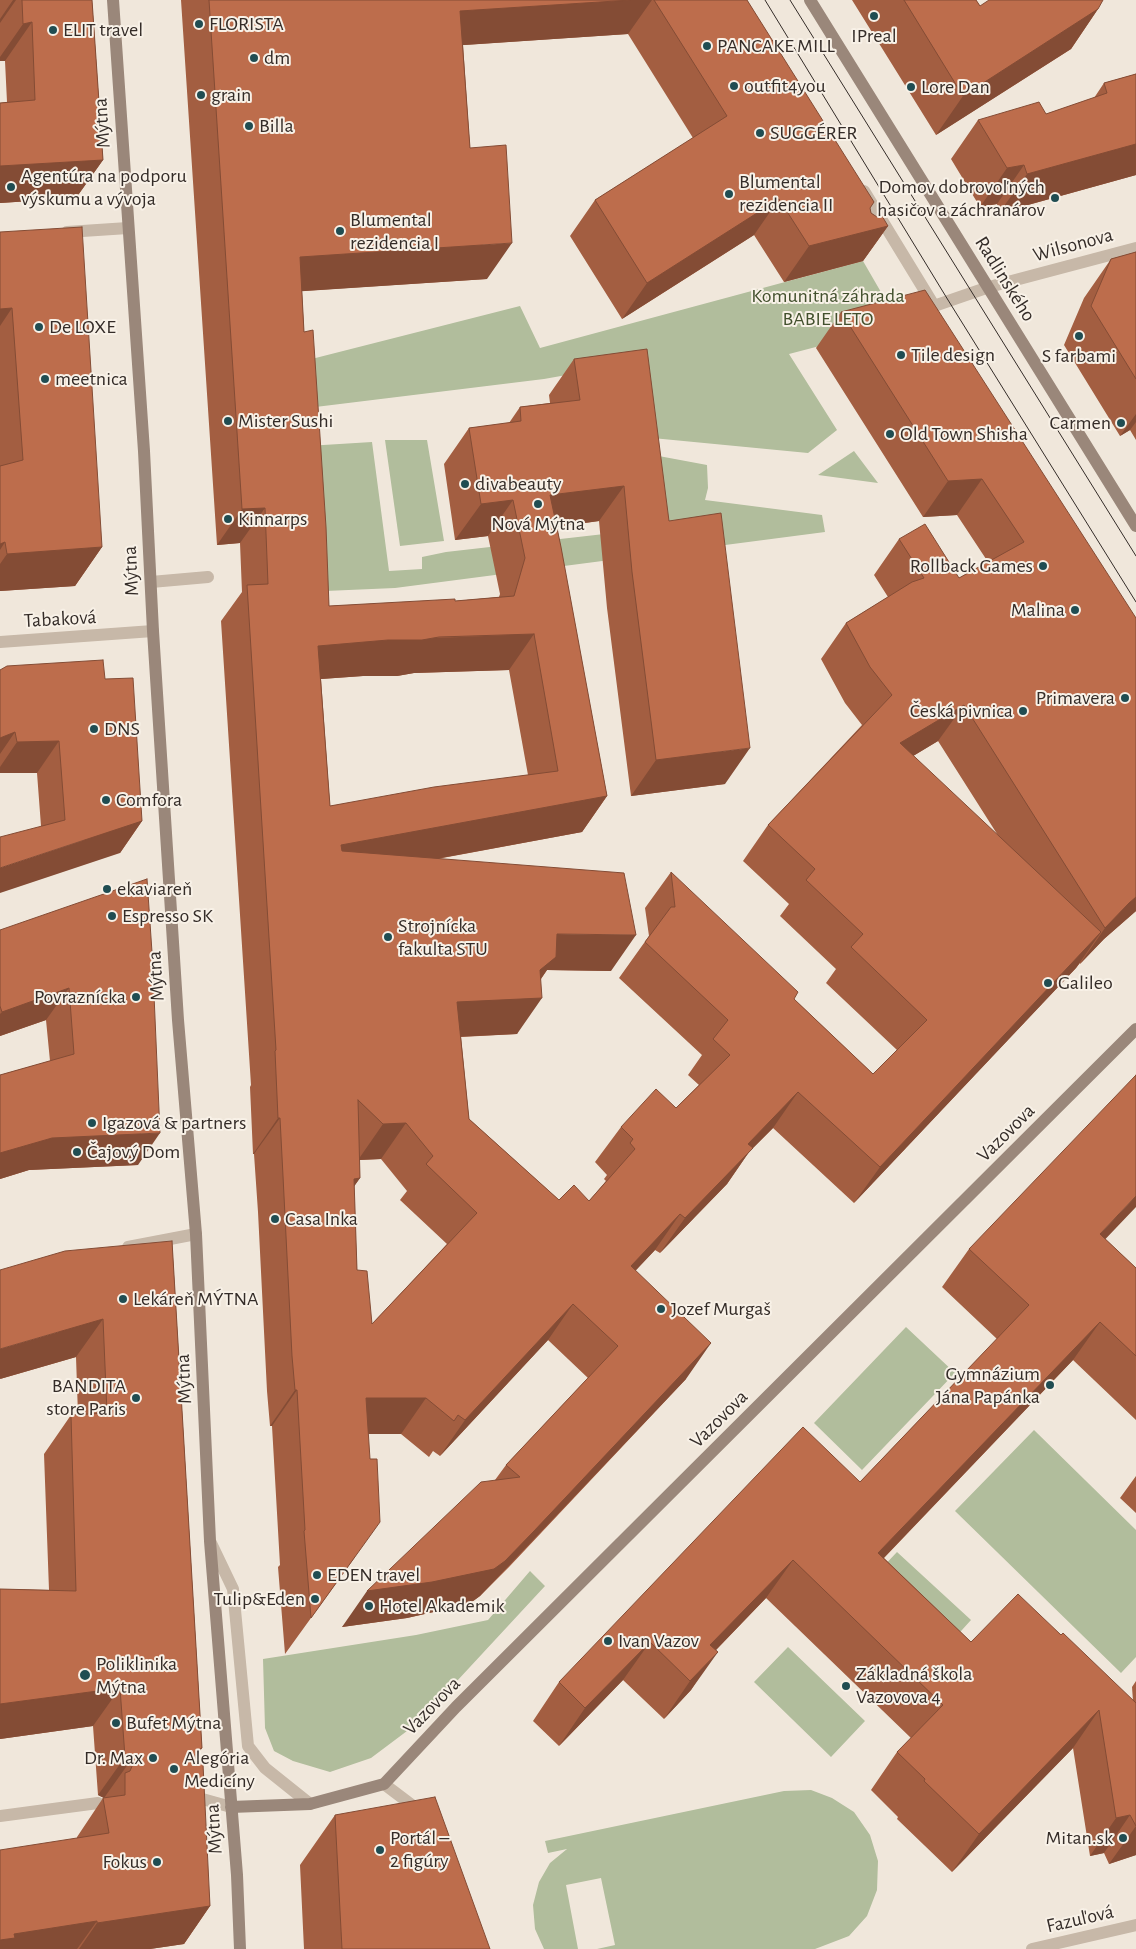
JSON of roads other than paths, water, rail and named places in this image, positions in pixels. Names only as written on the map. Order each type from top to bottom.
[{"type":"main road","name":"Mýtna","points":[[113,0],[144,451],[153,631],[178,1020],[196,1234],[210,1541],[240,1949]]},
{"type":"main road","name":"Radlinského","points":[[810,0],[1136,526]]},
{"type":"main road","name":"Vazovova","points":[[384,1784],[456,1707],[1136,1029]]},
{"type":"main road","points":[[231,1807],[310,1804],[384,1784]]},
{"type":"street","name":"Wilsonova","points":[[855,176],[882,229],[936,310],[989,287],[1136,248]]},
{"type":"street","points":[[55,233],[128,228]]},
{"type":"street","points":[[151,582],[208,577]]},
{"type":"street","name":"Tabaková","points":[[0,642],[153,631]]},
{"type":"street","points":[[111,1251],[196,1234]]},
{"type":"street","points":[[210,1541],[233,1589],[248,1746],[265,1768],[310,1804]]},
{"type":"street","points":[[384,1784],[425,1815],[428,1824]]},
{"type":"street","points":[[176,1794],[186,1794],[231,1807]]},
{"type":"street","points":[[0,1816],[98,1803]]},
{"type":"street","name":"Fazuľová","points":[[1032,1949],[1136,1926]]},
{"type":"tram line","points":[[765,0],[948,300],[1136,602]]},
{"type":"tram line","points":[[790,0],[1136,556]]},
{"type":"place","name":"IPreal","points":[[874,16]]},
{"type":"place","name":"FLORISTA","points":[[199,24]]},
{"type":"place","name":"ELIT travel","points":[[53,30]]},
{"type":"place","name":"PANCAKE MILL","points":[[707,46]]},
{"type":"place","name":"dm","points":[[254,58]]},
{"type":"place","name":"outfit4you","points":[[734,86]]},
{"type":"place","name":"Lore Dan","points":[[911,87]]},
{"type":"place","name":"grain","points":[[201,95]]},
{"type":"place","name":"Billa","points":[[249,126]]},
{"type":"place","name":"SUGGÉRER","points":[[760,133]]},
{"type":"place","name":"Agentúra na podporu výskumu a vývoja","points":[[11,187]]},
{"type":"place","name":"Blumental rezidencia II","points":[[729,194]]},
{"type":"place","name":"Domov dobrovoľných hasičov a záchranárov","points":[[1055,198]]},
{"type":"place","name":"Blumental rezidencia I","points":[[340,231]]},
{"type":"place","name":"De LOXE","points":[[39,327]]},
{"type":"place","name":"S farbami","points":[[1079,336]]},
{"type":"place","name":"Tile design","points":[[901,355]]},
{"type":"place","name":"meetnica","points":[[45,379]]},
{"type":"place","name":"Mister Sushi","points":[[228,421]]},
{"type":"place","name":"Carmen","points":[[1121,423]]},
{"type":"place","name":"Old Town Shisha","points":[[890,434]]},
{"type":"place","name":"divabeauty","points":[[465,484]]},
{"type":"place","name":"Nová Mýtna","points":[[538,504]]},
{"type":"place","name":"Kinnarps","points":[[228,519]]},
{"type":"place","name":"Rollback Games","points":[[1043,566]]},
{"type":"place","name":"Malina","points":[[1075,610]]},
{"type":"place","name":"Primavera","points":[[1125,698]]},
{"type":"place","name":"Česká pivnica","points":[[1023,711]]},
{"type":"place","name":"DNS","points":[[94,729]]},
{"type":"place","name":"Comfora","points":[[106,800]]},
{"type":"place","name":"ekaviareň","points":[[107,889]]},
{"type":"place","name":"Espresso SK","points":[[112,916]]},
{"type":"place","name":"Strojnícka fakulta STU","points":[[388,937]]},
{"type":"place","name":"Galileo","points":[[1048,983]]},
{"type":"place","name":"Povraznícka","points":[[136,997]]},
{"type":"place","name":"Igazová & partners","points":[[92,1123]]},
{"type":"place","name":"Čajový Dom","points":[[77,1152]]},
{"type":"place","name":"Casa Inka","points":[[275,1219]]},
{"type":"place","name":"Lekáreň MÝTNA","points":[[123,1299]]},
{"type":"place","name":"Jozef Murgaš","points":[[661,1309]]},
{"type":"place","name":"Gymnázium Jána Papánka","points":[[1050,1385]]},
{"type":"place","name":"BANDITA store Paris","points":[[136,1398]]},
{"type":"place","name":"EDEN travel","points":[[317,1575]]},
{"type":"place","name":"Tulip&Eden","points":[[315,1599]]},
{"type":"place","name":"Hotel Akademik","points":[[369,1606]]},
{"type":"place","name":"Ivan Vazov","points":[[608,1641]]},
{"type":"place","name":"Poliklinika Mýtna","points":[[85,1675]]},
{"type":"place","name":"Základná škola Vazovova 4","points":[[846,1686]]},
{"type":"place","name":"Bufet Mýtna","points":[[116,1723]]},
{"type":"place","name":"Dr. Max","points":[[153,1758]]},
{"type":"place","name":"Alegória Medicíny","points":[[174,1769]]},
{"type":"place","name":"Mitan.sk","points":[[1123,1838]]},
{"type":"place","name":"Portál – 2 figúry","points":[[380,1850]]},
{"type":"place","name":"Fokus","points":[[157,1862]]},
{"type":"park label","name":"Komunitná záhrada BABIE LETO","points":[[828,308]]}]
